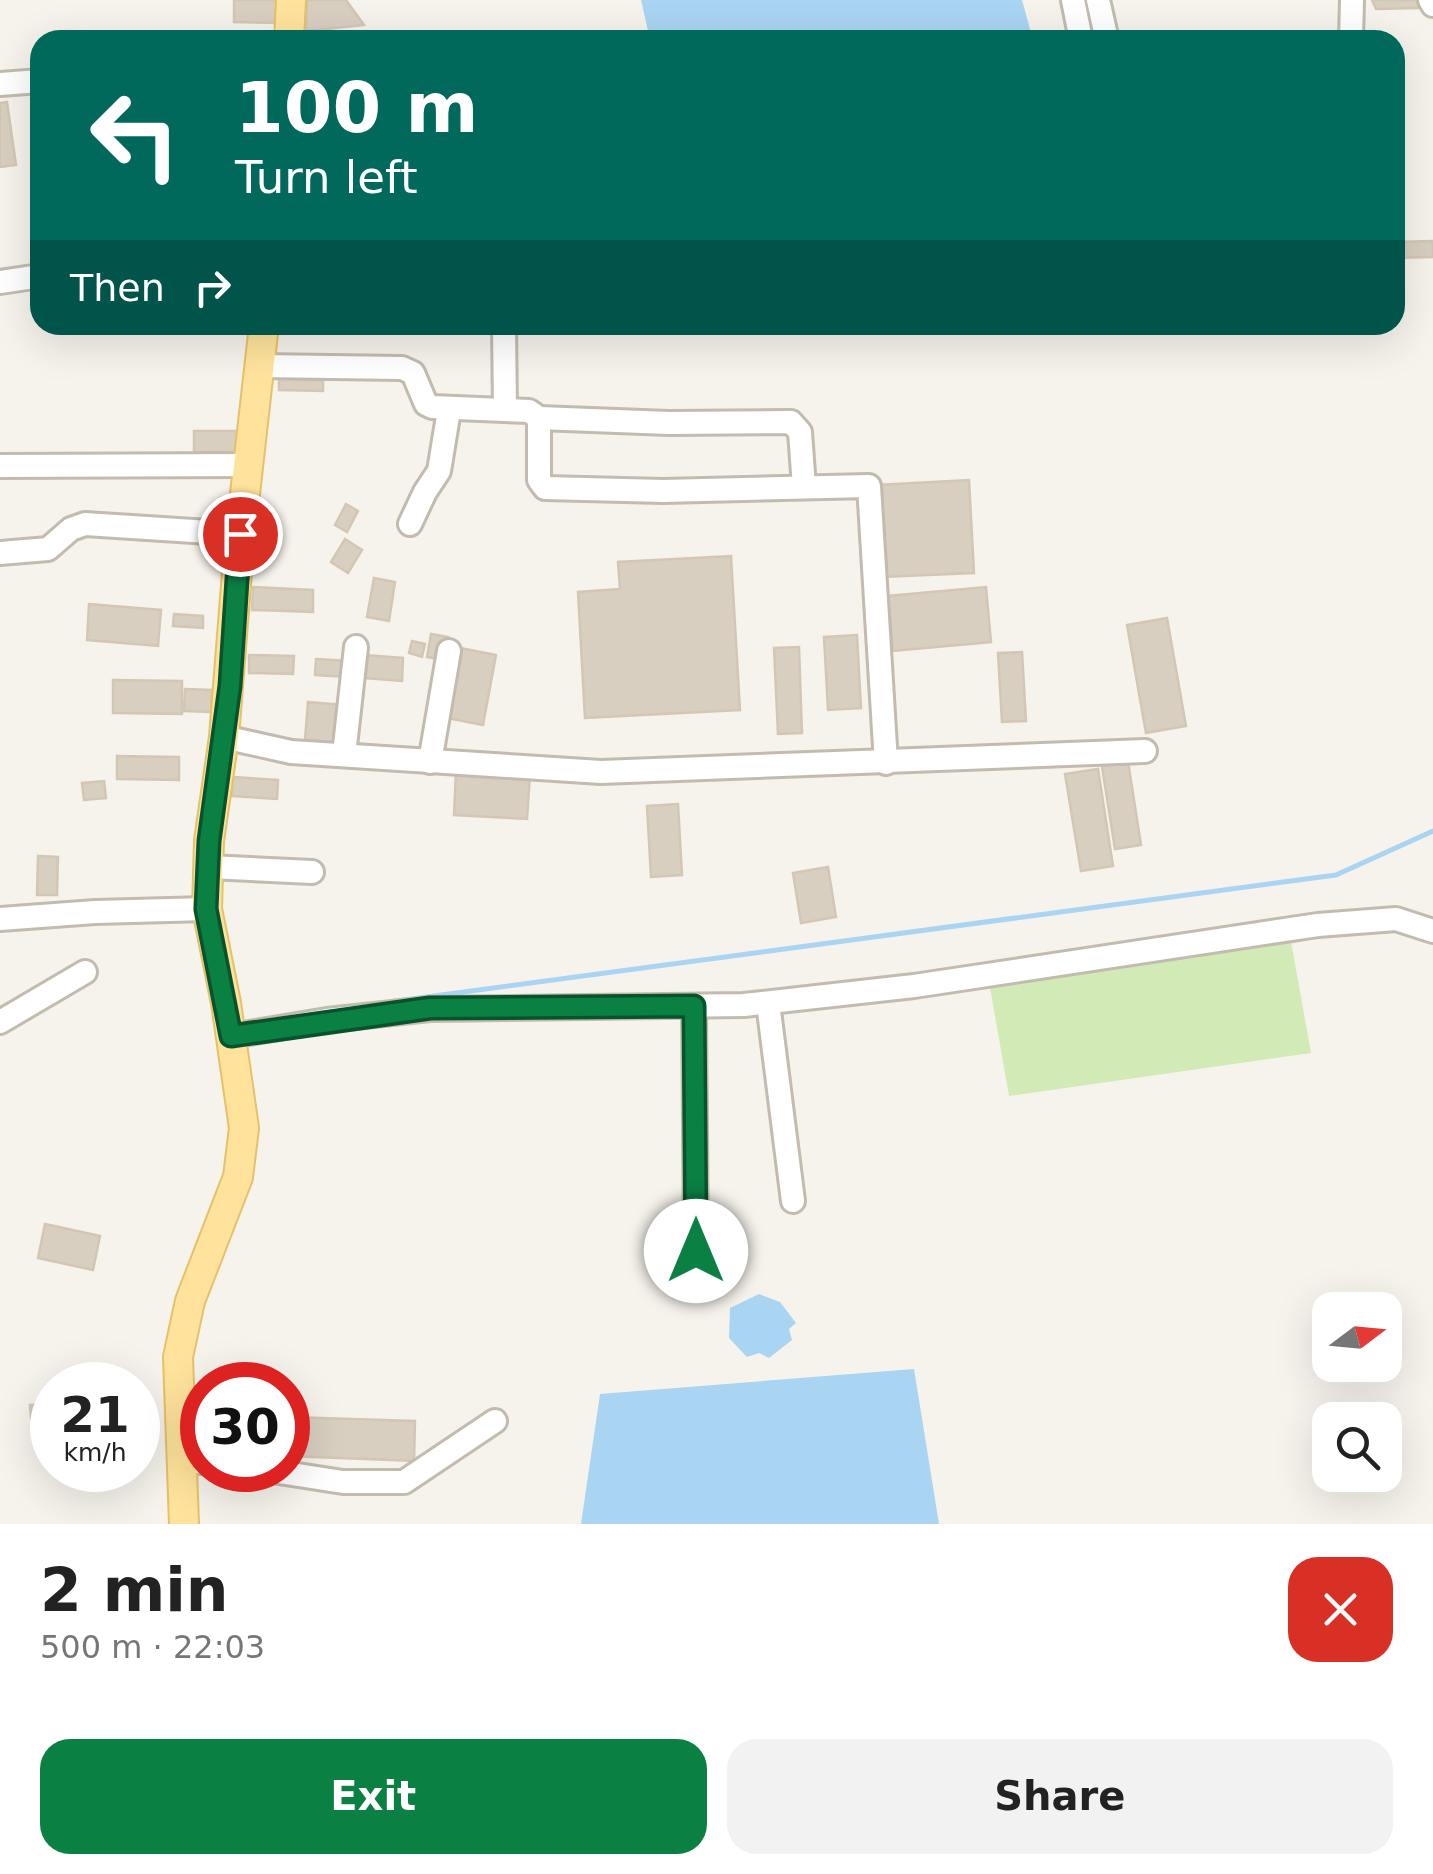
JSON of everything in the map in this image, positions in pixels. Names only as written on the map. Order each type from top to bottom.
[{"type":"main road","points":[[289,30],[292,0]]},
{"type":"main road","points":[[180,1372],[178,1357],[190,1301],[238,1176],[244,1128],[223,989],[206,909],[240,534],[263,335]]},
{"type":"main road","points":[[184,1524],[188,1492]]},
{"type":"street","points":[[1073,0],[1079,30]]},
{"type":"street","points":[[1098,0],[1105,30]]},
{"type":"street","points":[[1351,30],[1352,0]]},
{"type":"street","points":[[0,84],[30,81]]},
{"type":"street","points":[[0,282],[30,278]]},
{"type":"street","points":[[504,335],[505,410]]},
{"type":"street","points":[[260,366],[402,368],[413,373],[426,404],[449,410],[529,411],[539,418],[668,423],[791,422],[800,432],[804,487]]},
{"type":"street","points":[[410,524],[440,471],[449,410]]},
{"type":"street","points":[[539,418],[539,480],[545,488],[662,492],[865,484],[872,490],[886,763]]},
{"type":"street","points":[[0,466],[248,465]]},
{"type":"street","points":[[0,553],[48,550],[70,529],[85,524],[240,534]]},
{"type":"street","points":[[344,755],[356,647]]},
{"type":"street","points":[[430,762],[450,650]]},
{"type":"street","points":[[224,738],[291,752],[601,772],[1145,751]]},
{"type":"street","points":[[208,867],[312,872]]},
{"type":"street","points":[[0,918],[206,909]]},
{"type":"street","points":[[231,1036],[430,1008],[768,1003],[914,986],[1318,925],[1396,919],[1433,931]]},
{"type":"street","points":[[0,1022],[85,972]]},
{"type":"street","points":[[768,1003],[793,1201]]},
{"type":"street","points":[[694,1006],[696,1251]]},
{"type":"street","points":[[310,1477],[343,1482],[404,1482],[495,1421]]},
{"type":"green space","points":[[1289,930],[1311,1053],[1009,1096],[988,976]]},
{"type":"water","points":[[641,0],[1022,0],[1030,30],[648,30]]},
{"type":"water","points":[[759,1294],[780,1302],[796,1323],[789,1329],[792,1340],[769,1358],[759,1353],[747,1357],[729,1338],[730,1308]]},
{"type":"water","points":[[914,1369],[939,1524],[581,1524],[600,1394]]},
{"type":"building","points":[[234,0],[279,0],[278,23],[234,22]]},
{"type":"building","points":[[307,0],[346,0],[364,25],[316,30],[306,30]]},
{"type":"building","points":[[1372,0],[1420,0],[1420,8],[1376,9]]},
{"type":"building","points":[[7,102],[16,165],[0,167],[0,103]]},
{"type":"building","points":[[1433,241],[1433,257],[1405,258],[1405,242]]},
{"type":"building","points":[[279,369],[323,370],[323,391],[279,390]]},
{"type":"building","points":[[194,431],[241,431],[241,453],[194,452]]},
{"type":"building","points":[[969,480],[974,573],[882,577],[877,485]]},
{"type":"building","points":[[346,504],[358,511],[347,532],[335,525]]},
{"type":"building","points":[[345,539],[362,550],[348,573],[331,562]]},
{"type":"building","points":[[731,556],[740,710],[585,718],[578,592],[620,589],[618,562]]},
{"type":"building","points":[[374,578],[395,582],[389,621],[367,617]]},
{"type":"building","points":[[253,587],[313,590],[313,612],[252,610]]},
{"type":"building","points":[[986,587],[991,642],[893,651],[888,596]]},
{"type":"building","points":[[89,604],[161,610],[158,646],[87,640]]},
{"type":"building","points":[[174,614],[203,616],[203,628],[173,626]]},
{"type":"building","points":[[1167,618],[1186,726],[1146,733],[1127,625]]},
{"type":"building","points":[[431,634],[448,637],[443,660],[427,657]]},
{"type":"building","points":[[857,635],[861,708],[828,710],[824,637]]},
{"type":"building","points":[[412,641],[425,644],[422,657],[409,653]]},
{"type":"building","points":[[455,647],[496,655],[483,725],[442,717]]},
{"type":"building","points":[[799,647],[802,733],[778,734],[774,648]]},
{"type":"building","points":[[1022,652],[1026,721],[1002,722],[998,653]]},
{"type":"building","points":[[249,655],[294,656],[293,674],[249,673]]},
{"type":"building","points":[[365,655],[403,658],[402,681],[364,678]]},
{"type":"building","points":[[316,659],[349,661],[348,677],[315,675]]},
{"type":"building","points":[[113,680],[182,681],[182,714],[113,713]]},
{"type":"building","points":[[185,689],[212,690],[211,712],[184,711]]},
{"type":"building","points":[[308,702],[343,705],[340,743],[305,740]]},
{"type":"building","points":[[1127,755],[1141,845],[1115,849],[1101,760]]},
{"type":"building","points":[[117,756],[179,757],[179,780],[117,779]]},
{"type":"building","points":[[1098,769],[1113,866],[1081,871],[1065,774]]},
{"type":"building","points":[[456,770],[530,774],[527,819],[454,815]]},
{"type":"building","points":[[233,777],[278,780],[277,799],[232,796]]},
{"type":"building","points":[[104,781],[106,798],[84,800],[82,783]]},
{"type":"building","points":[[678,804],[682,875],[651,877],[647,806]]},
{"type":"building","points":[[38,856],[58,857],[57,895],[37,895]]},
{"type":"building","points":[[828,867],[836,917],[801,923],[793,873]]},
{"type":"building","points":[[45,1224],[100,1236],[93,1270],[38,1258]]},
{"type":"building","points":[[310,1418],[415,1421],[414,1461],[310,1457]]},
{"type":"waterway","points":[[389,1002],[1336,875],[1433,831]]},
{"type":"route","points":[[240,534],[230,686],[209,841],[206,909],[231,1036],[430,1008],[694,1006],[696,1251]]}]
